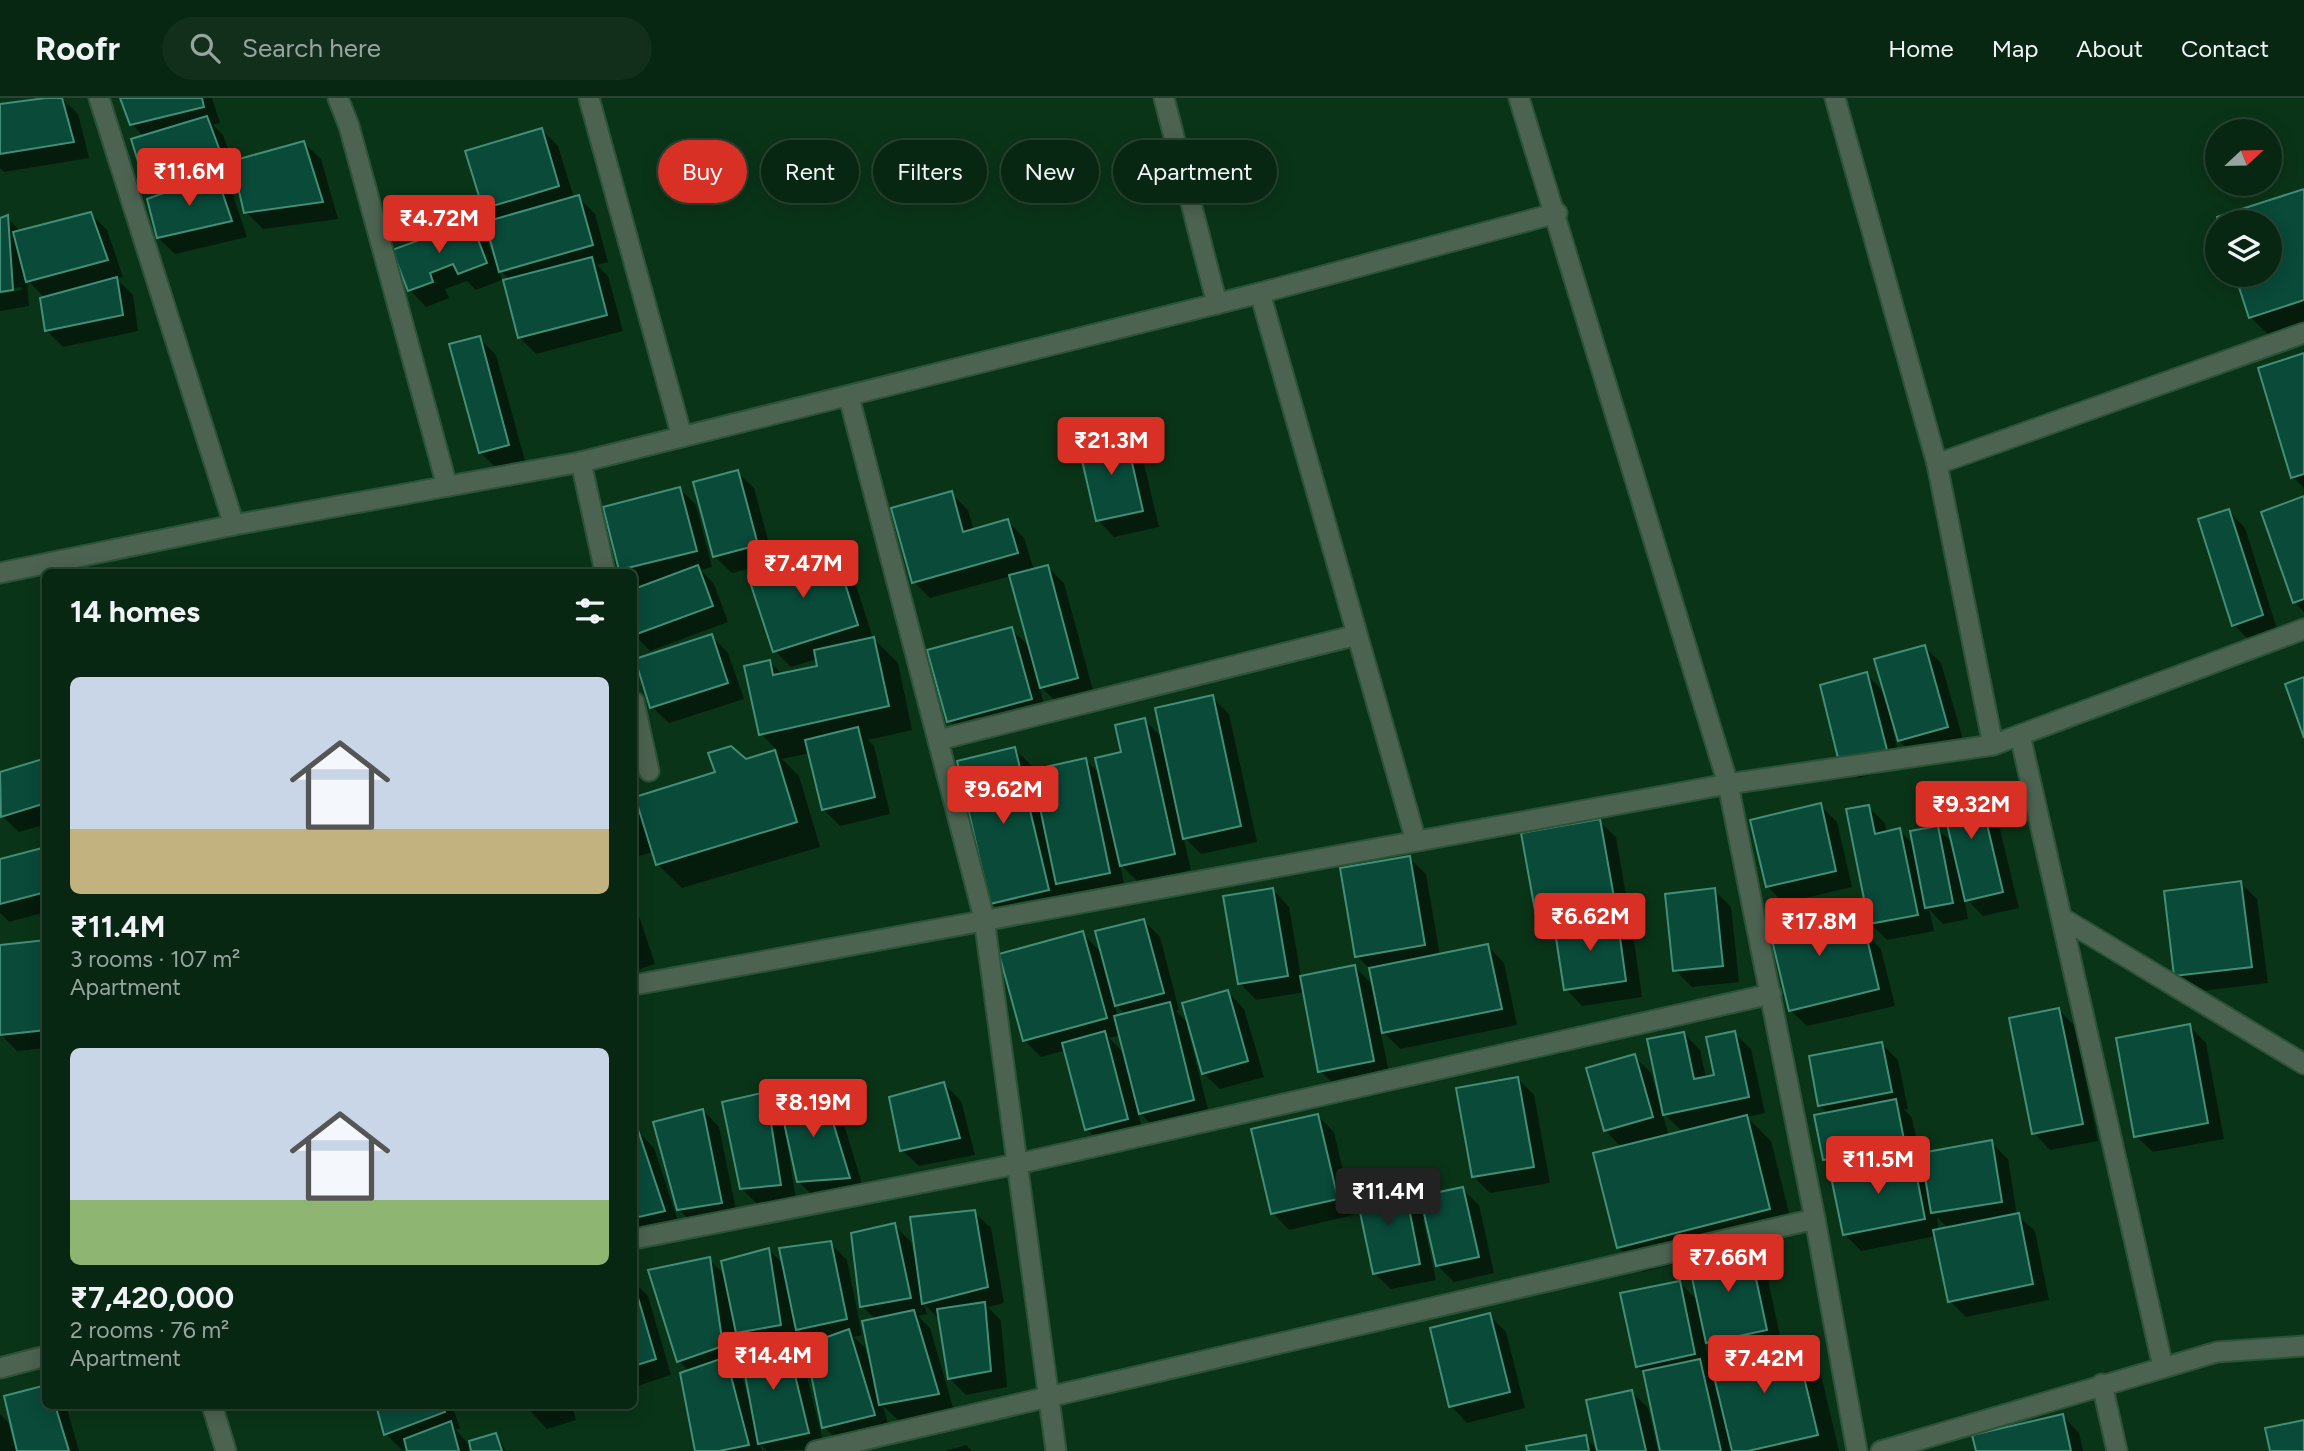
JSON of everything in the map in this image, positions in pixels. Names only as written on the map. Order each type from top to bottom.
[{"type":"street","points":[[99,98],[233,525]]},
{"type":"street","points":[[338,98],[349,126],[447,486]]},
{"type":"street","points":[[589,98],[682,437]]},
{"type":"street","points":[[1164,98],[1217,304]]},
{"type":"street","points":[[1519,98],[1557,213],[1728,784],[1815,1219],[1857,1451]]},
{"type":"street","points":[[1840,99],[1937,464],[1993,745]]},
{"type":"street","points":[[0,573],[67,565],[233,525],[581,462],[1217,304],[1557,213]]},
{"type":"street","points":[[1260,293],[1416,841]]},
{"type":"street","points":[[1937,464],[2304,333]]},
{"type":"street","points":[[849,397],[984,918],[1056,1451]]},
{"type":"street","points":[[581,462],[604,569]]},
{"type":"street","points":[[637,984],[984,918],[1728,784],[1993,745],[2304,629]]},
{"type":"street","points":[[937,740],[1357,635]]},
{"type":"street","points":[[637,716],[649,771]]},
{"type":"street","points":[[2020,735],[2163,1367]]},
{"type":"street","points":[[2062,918],[2304,1064]]},
{"type":"street","points":[[637,1238],[1017,1164],[1771,994]]},
{"type":"street","points":[[816,1451],[1815,1219]]},
{"type":"street","points":[[1881,1451],[2217,1352],[2304,1346]]},
{"type":"street","points":[[0,1368],[42,1357]]},
{"type":"street","points":[[2102,1384],[2117,1451]]},
{"type":"street","points":[[213,1409],[226,1451]]},
{"type":"building","points":[[62,98],[74,142],[0,154],[0,104]]},
{"type":"building","points":[[120,98],[202,98],[204,107],[130,125]]},
{"type":"building","points":[[207,116],[223,159],[145,184],[131,139]]},
{"type":"building","points":[[542,128],[559,186],[483,209],[465,151]]},
{"type":"building","points":[[304,141],[323,202],[244,213],[232,161]]},
{"type":"building","points":[[216,174],[232,221],[157,238],[147,199]]},
{"type":"building","points":[[2304,189],[2304,300],[2249,318],[2239,287],[2282,287],[2282,210],[2239,210]]},
{"type":"building","points":[[579,195],[593,245],[499,272],[485,222]]},
{"type":"building","points":[[91,212],[108,260],[26,282],[13,232]]},
{"type":"building","points":[[8,215],[13,290],[0,292],[0,218]]},
{"type":"building","points":[[471,221],[487,263],[458,274],[453,264],[430,273],[433,282],[408,291],[392,250]]},
{"type":"building","points":[[592,257],[607,315],[518,338],[503,280]]},
{"type":"building","points":[[117,277],[123,315],[45,331],[40,298]]},
{"type":"building","points":[[480,336],[509,445],[479,453],[449,344]]},
{"type":"building","points":[[2304,353],[2304,474],[2291,478],[2258,368]]},
{"type":"building","points":[[1125,432],[1143,511],[1096,521],[1078,443]]},
{"type":"building","points":[[738,470],[758,545],[713,557],[693,482]]},
{"type":"building","points":[[680,487],[697,551],[619,569],[603,507]]},
{"type":"building","points":[[952,491],[963,532],[1008,519],[1018,553],[912,583],[891,508]]},
{"type":"building","points":[[2304,496],[2304,599],[2293,603],[2261,512]]},
{"type":"building","points":[[2229,509],[2263,615],[2232,626],[2198,519]]},
{"type":"building","points":[[834,548],[858,625],[773,652],[748,576]]},
{"type":"building","points":[[698,565],[713,606],[637,634],[637,588]]},
{"type":"building","points":[[1048,565],[1078,678],[1040,688],[1009,575]]},
{"type":"building","points":[[1012,627],[1032,699],[947,722],[927,650]]},
{"type":"building","points":[[712,634],[728,683],[650,708],[637,658]]},
{"type":"building","points":[[874,637],[889,706],[759,735],[744,666],[770,660],[773,675],[817,666],[814,650]]},
{"type":"building","points":[[1925,645],[1948,727],[1898,741],[1874,659]]},
{"type":"building","points":[[1867,672],[1887,750],[1839,762],[1820,685]]},
{"type":"building","points":[[2304,677],[2304,738],[2285,684]]},
{"type":"building","points":[[1213,695],[1241,826],[1183,839],[1155,708]]},
{"type":"building","points":[[1145,718],[1175,854],[1120,866],[1095,758],[1121,752],[1115,725]]},
{"type":"building","points":[[858,727],[875,797],[822,810],[805,740]]},
{"type":"building","points":[[731,746],[746,759],[775,750],[797,822],[656,865],[637,796],[715,772],[708,753]]},
{"type":"building","points":[[1015,747],[1049,890],[990,904],[957,761]]},
{"type":"building","points":[[1086,758],[1110,873],[1056,884],[1032,770]]},
{"type":"building","points":[[42,759],[42,804],[1,817],[0,772]]},
{"type":"building","points":[[1938,785],[1978,786],[2003,892],[1965,901]]},
{"type":"building","points":[[1821,803],[1836,871],[1766,887],[1750,820]]},
{"type":"building","points":[[1869,805],[1875,834],[1900,828],[1918,915],[1869,924],[1846,809]]},
{"type":"building","points":[[1600,819],[1615,903],[1536,916],[1521,833]]},
{"type":"building","points":[[1938,826],[1953,903],[1925,908],[1910,831]]},
{"type":"building","points":[[42,848],[42,893],[0,904],[0,859]]},
{"type":"building","points":[[1410,856],[1425,945],[1355,957],[1340,868]]},
{"type":"building","points":[[2241,881],[2252,967],[2174,976],[2164,891]]},
{"type":"building","points":[[1273,888],[1288,976],[1238,984],[1223,896]]},
{"type":"building","points":[[1715,888],[1723,966],[1673,971],[1665,894]]},
{"type":"building","points":[[1824,901],[1833,938],[1865,930],[1879,989],[1789,1011],[1766,915]]},
{"type":"building","points":[[1617,916],[1626,981],[1564,990],[1554,925]]},
{"type":"building","points":[[1144,919],[1164,993],[1115,1006],[1095,931]]},
{"type":"building","points":[[1083,931],[1107,1018],[1023,1041],[999,954]]},
{"type":"building","points":[[42,940],[42,1030],[0,1035],[0,945]]},
{"type":"building","points":[[1488,944],[1502,1009],[1382,1033],[1369,968]]},
{"type":"building","points":[[1355,965],[1374,1061],[1318,1072],[1300,976]]},
{"type":"building","points":[[1228,990],[1248,1061],[1202,1074],[1182,1003]]},
{"type":"building","points":[[1170,1002],[1194,1100],[1139,1114],[1114,1016]]},
{"type":"building","points":[[2059,1008],[2083,1124],[2032,1134],[2009,1018]]},
{"type":"building","points":[[2190,1024],[2208,1123],[2134,1137],[2116,1038]]},
{"type":"building","points":[[1105,1031],[1128,1119],[1085,1130],[1062,1043]]},
{"type":"building","points":[[1735,1031],[1749,1097],[1663,1115],[1647,1039],[1684,1032],[1694,1079],[1714,1075],[1706,1037]]},
{"type":"building","points":[[1882,1042],[1892,1092],[1818,1106],[1809,1056]]},
{"type":"building","points":[[1635,1054],[1653,1117],[1604,1131],[1586,1068]]},
{"type":"building","points":[[1518,1077],[1534,1167],[1472,1177],[1456,1088]]},
{"type":"building","points":[[944,1082],[960,1138],[900,1151],[889,1097]]},
{"type":"building","points":[[766,1092],[781,1185],[740,1189],[722,1102]]},
{"type":"building","points":[[824,1093],[850,1178],[797,1182],[779,1100]]},
{"type":"building","points":[[1896,1099],[1905,1145],[1823,1160],[1814,1115]]},
{"type":"building","points":[[703,1109],[722,1203],[677,1210],[653,1122]]},
{"type":"building","points":[[1318,1114],[1338,1199],[1271,1214],[1251,1129]]},
{"type":"building","points":[[1747,1115],[1770,1209],[1617,1248],[1593,1153]]},
{"type":"building","points":[[637,1130],[665,1211],[637,1217]]},
{"type":"building","points":[[1992,1140],[2002,1202],[1931,1213],[1921,1153]]},
{"type":"building","points":[[1913,1157],[1925,1219],[1843,1235],[1830,1172]]},
{"type":"building","points":[[1404,1183],[1420,1264],[1373,1274],[1356,1193]]},
{"type":"building","points":[[1463,1187],[1479,1257],[1436,1266],[1420,1196]]},
{"type":"building","points":[[975,1210],[988,1287],[922,1304],[910,1217]]},
{"type":"building","points":[[2019,1213],[2033,1284],[1948,1302],[1933,1230]]},
{"type":"building","points":[[895,1223],[911,1298],[860,1307],[851,1233]]},
{"type":"building","points":[[831,1241],[847,1319],[796,1330],[779,1248]]},
{"type":"building","points":[[1749,1246],[1767,1330],[1706,1343],[1688,1259]]},
{"type":"building","points":[[769,1248],[781,1325],[736,1333],[721,1261]]},
{"type":"building","points":[[710,1257],[723,1346],[677,1362],[648,1270]]},
{"type":"building","points":[[1680,1281],[1695,1354],[1636,1367],[1620,1293]]},
{"type":"building","points":[[637,1294],[656,1359],[637,1365]]},
{"type":"building","points":[[985,1302],[991,1371],[948,1379],[937,1309]]},
{"type":"building","points":[[914,1310],[939,1394],[879,1405],[862,1321]]},
{"type":"building","points":[[1490,1313],[1510,1392],[1449,1407],[1430,1328]]},
{"type":"building","points":[[849,1329],[875,1415],[822,1428],[805,1345]]},
{"type":"building","points":[[1794,1336],[1818,1435],[1748,1451],[1732,1451],[1709,1356]]},
{"type":"building","points":[[786,1338],[809,1433],[758,1444],[740,1348]]},
{"type":"building","points":[[726,1357],[749,1445],[719,1451],[695,1451],[680,1373]]},
{"type":"building","points":[[1700,1359],[1721,1451],[1660,1451],[1643,1371]]},
{"type":"building","points":[[42,1386],[42,1409],[56,1409],[69,1451],[17,1451],[4,1396]]},
{"type":"building","points":[[1632,1390],[1646,1451],[1597,1451],[1586,1400]]},
{"type":"building","points":[[377,1409],[444,1409],[445,1412],[384,1435]]},
{"type":"building","points":[[2063,1414],[2071,1451],[1976,1451],[1972,1435]]},
{"type":"building","points":[[2304,1420],[2304,1451],[2270,1451],[2265,1428]]},
{"type":"building","points":[[451,1421],[459,1451],[407,1451],[404,1439]]},
{"type":"building","points":[[496,1433],[502,1451],[471,1451],[469,1441]]},
{"type":"building","points":[[1586,1435],[1589,1451],[1527,1451],[1526,1446]]}]
